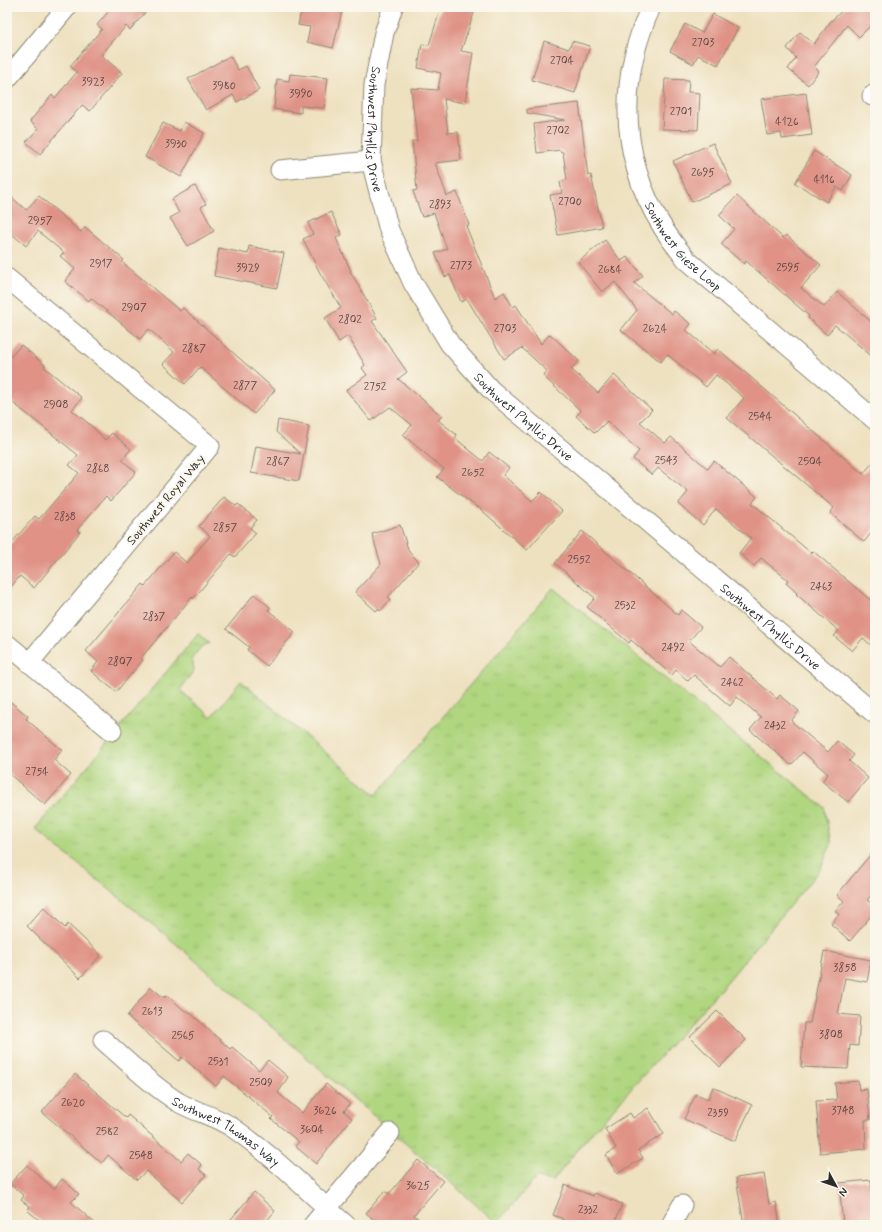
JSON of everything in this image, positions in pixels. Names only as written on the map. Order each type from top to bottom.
[{"type":"street","points":[[7,79],[67,7]]},
{"type":"street","name":"Southwest Phyllis Drive","points":[[393,7],[384,33],[374,85],[371,161],[389,230],[413,283],[450,344],[491,390],[875,714]]},
{"type":"street","name":"Southwest Giese Loop","points":[[651,7],[634,51],[627,100],[630,146],[642,185],[651,205],[672,242],[687,260],[875,420]]},
{"type":"street","points":[[280,170],[371,161]]},
{"type":"street","name":"Southwest Royal Way","points":[[7,278],[210,446],[29,663]]},
{"type":"street","points":[[7,644],[112,731]]},
{"type":"street","name":"Southwest Thomas Way","points":[[103,1040],[164,1092],[191,1109],[231,1127],[250,1141],[346,1225]]},
{"type":"street","points":[[313,1225],[390,1133]]},
{"type":"street","points":[[670,1225],[682,1205]]},
{"type":"green space","points":[[553,588],[824,807],[831,844],[821,868],[726,983],[580,1146],[553,1181],[536,1178],[497,1223],[175,943],[35,829],[198,634],[209,643],[201,647],[192,658],[194,670],[180,690],[211,717],[241,681],[376,795]]},
{"type":"building","points":[[112,7],[150,7],[130,30],[126,26],[101,55],[122,73],[90,111],[82,105],[40,154],[26,142],[38,129],[30,121],[52,95],[55,98],[77,72],[70,66],[102,29],[97,25]]},
{"type":"building","points":[[302,7],[343,7],[333,48],[307,42],[310,27],[298,25]]},
{"type":"building","points":[[441,7],[476,7],[461,51],[473,53],[465,103],[444,99],[448,133],[458,132],[461,160],[435,163],[447,196],[457,192],[469,225],[466,226],[495,298],[504,292],[513,307],[516,305],[541,344],[550,334],[579,361],[571,369],[598,393],[614,375],[652,410],[640,422],[665,443],[671,437],[708,469],[714,461],[757,497],[752,503],[811,553],[813,551],[875,604],[875,649],[863,638],[852,651],[834,636],[839,631],[796,594],[797,593],[786,583],[788,580],[761,558],[754,566],[739,553],[751,538],[716,509],[703,525],[678,504],[688,492],[658,468],[652,475],[633,459],[639,451],[607,421],[595,433],[576,416],[581,411],[543,376],[547,371],[522,348],[504,359],[467,299],[461,302],[450,275],[445,277],[435,253],[447,249],[434,213],[422,217],[413,191],[417,190],[412,141],[417,141],[411,88],[438,90],[441,73],[418,68],[422,44],[429,45]]},
{"type":"building","points":[[846,7],[875,7],[875,21],[859,37],[847,25],[814,67],[819,71],[808,85],[788,69],[796,58],[787,48],[800,32],[814,44],[831,21]]},
{"type":"building","points":[[713,14],[738,28],[718,65],[698,55],[693,64],[670,51],[685,24],[702,33]]},
{"type":"building","points":[[544,41],[569,49],[572,41],[590,46],[575,93],[532,80]]},
{"type":"building","points":[[230,56],[238,70],[246,66],[259,90],[237,102],[233,95],[206,110],[188,79]]},
{"type":"building","points":[[290,74],[328,78],[324,108],[301,106],[301,113],[274,109],[277,79],[289,81]]},
{"type":"building","points":[[665,79],[689,80],[688,92],[700,93],[698,130],[662,129]]},
{"type":"building","points":[[806,93],[812,135],[782,139],[781,133],[767,135],[761,99]]},
{"type":"building","points":[[579,103],[588,176],[591,175],[602,227],[558,235],[550,195],[562,193],[560,182],[567,180],[563,152],[560,150],[537,153],[534,124],[565,120],[527,113],[527,109]]},
{"type":"building","points":[[184,122],[204,133],[181,177],[145,157],[163,123],[180,131]]},
{"type":"building","points":[[713,143],[732,184],[692,202],[673,161]]},
{"type":"building","points":[[814,151],[852,175],[843,191],[836,187],[827,202],[795,183]]},
{"type":"building","points":[[195,186],[206,204],[201,207],[214,231],[188,246],[170,218],[179,213],[172,199]]},
{"type":"building","points":[[7,193],[26,210],[39,196],[81,232],[85,227],[124,260],[122,262],[180,311],[183,308],[275,390],[254,414],[200,367],[185,384],[163,364],[174,352],[149,329],[140,339],[91,298],[89,301],[65,281],[75,269],[60,256],[64,253],[38,231],[26,246],[7,230]]},
{"type":"building","points":[[737,196],[783,238],[786,235],[821,265],[801,288],[824,307],[837,292],[875,325],[875,359],[835,325],[827,335],[808,318],[809,316],[746,261],[744,264],[721,244],[734,229],[719,215]]},
{"type":"building","points":[[331,212],[342,235],[336,238],[350,271],[377,318],[372,321],[407,372],[398,379],[442,416],[438,420],[457,435],[455,438],[483,461],[489,452],[509,468],[503,475],[532,501],[541,492],[562,511],[527,550],[478,507],[437,477],[444,469],[403,435],[412,425],[390,407],[371,421],[346,390],[367,375],[362,368],[365,365],[348,336],[339,342],[325,318],[341,308],[320,273],[303,239],[313,234],[308,223]]},
{"type":"building","points":[[605,240],[621,261],[627,257],[643,276],[634,283],[672,314],[674,311],[691,324],[686,330],[714,354],[718,349],[863,474],[875,460],[875,528],[864,542],[830,513],[834,508],[727,418],[744,398],[716,375],[706,387],[667,354],[661,362],[621,330],[637,310],[615,282],[602,292],[578,262]]},
{"type":"building","points":[[249,246],[284,253],[277,288],[214,276],[219,248],[248,254]]},
{"type":"building","points":[[21,345],[45,365],[44,367],[82,398],[72,410],[94,428],[105,440],[112,433],[131,449],[122,460],[136,472],[111,501],[106,496],[77,530],[80,532],[34,588],[20,576],[7,592],[7,548],[35,516],[39,519],[79,473],[69,465],[78,455],[7,398],[7,361]]},
{"type":"building","points":[[278,420],[309,426],[299,481],[251,473],[256,446],[301,454],[276,432]]},
{"type":"building","points":[[224,497],[236,506],[238,504],[257,520],[250,528],[256,533],[235,557],[231,554],[193,599],[192,597],[141,658],[143,660],[116,692],[91,671],[98,662],[86,651],[143,584],[145,586],[174,552],[187,563],[210,536],[199,526]]},
{"type":"building","points":[[400,525],[409,552],[419,562],[388,597],[391,599],[380,611],[378,609],[376,611],[355,592],[381,564],[372,534]]},
{"type":"building","points":[[582,531],[678,615],[681,610],[701,627],[689,641],[720,667],[729,657],[777,699],[780,695],[799,711],[791,721],[828,752],[837,741],[854,755],[849,761],[868,778],[848,802],[822,781],[828,774],[803,752],[791,765],[750,730],[761,717],[737,697],[730,706],[694,675],[688,681],[676,670],[672,675],[631,640],[629,643],[587,607],[595,598],[555,563]]},
{"type":"building","points":[[254,594],[270,607],[268,610],[295,632],[267,666],[247,650],[249,647],[226,629]]},
{"type":"building","points":[[7,699],[28,716],[26,719],[62,750],[54,760],[71,775],[45,805],[7,772]]},
{"type":"building","points":[[875,849],[875,891],[867,900],[875,906],[875,911],[850,941],[831,924],[839,914],[835,911],[844,901],[837,895]]},
{"type":"building","points":[[44,907],[65,928],[68,924],[101,955],[80,978],[27,926]]},
{"type":"building","points":[[824,951],[871,960],[867,982],[845,978],[838,1014],[860,1016],[858,1046],[850,1045],[848,1069],[801,1067],[804,1023],[810,1023]]},
{"type":"building","points":[[151,987],[164,998],[167,995],[186,1012],[187,1010],[230,1049],[232,1047],[259,1070],[268,1060],[288,1077],[278,1093],[302,1113],[326,1084],[350,1104],[344,1111],[352,1118],[316,1164],[295,1146],[299,1142],[271,1119],[273,1117],[224,1076],[216,1086],[182,1057],[179,1061],[127,1016]]},
{"type":"building","points":[[717,1011],[746,1040],[720,1067],[690,1037]]},
{"type":"building","points":[[75,1074],[126,1118],[128,1115],[181,1161],[188,1153],[202,1165],[199,1169],[206,1175],[182,1202],[146,1171],[137,1180],[108,1155],[102,1163],[42,1112]]},
{"type":"building","points":[[858,1081],[859,1090],[867,1089],[870,1120],[865,1120],[866,1149],[820,1153],[816,1101],[837,1100],[835,1083]]},
{"type":"building","points":[[713,1087],[752,1105],[735,1141],[684,1119],[696,1094],[708,1099]]},
{"type":"building","points":[[648,1108],[664,1134],[638,1150],[643,1158],[617,1174],[606,1155],[616,1148],[605,1129],[630,1113],[633,1118]]},
{"type":"building","points":[[418,1160],[443,1181],[414,1215],[426,1225],[380,1225],[366,1213],[385,1191],[389,1194]]},
{"type":"building","points":[[27,1165],[54,1189],[62,1179],[79,1194],[71,1202],[97,1225],[45,1225],[27,1210],[30,1207],[21,1200],[24,1196],[10,1184]]},
{"type":"building","points":[[764,1174],[769,1204],[776,1202],[780,1225],[744,1225],[736,1178]]},
{"type":"building","points":[[871,1180],[873,1197],[875,1197],[875,1221],[843,1224],[839,1183]]},
{"type":"building","points":[[565,1185],[593,1196],[594,1193],[622,1204],[614,1225],[561,1225],[563,1219],[553,1215]]},
{"type":"building","points":[[254,1192],[275,1211],[263,1225],[226,1225]]}]
